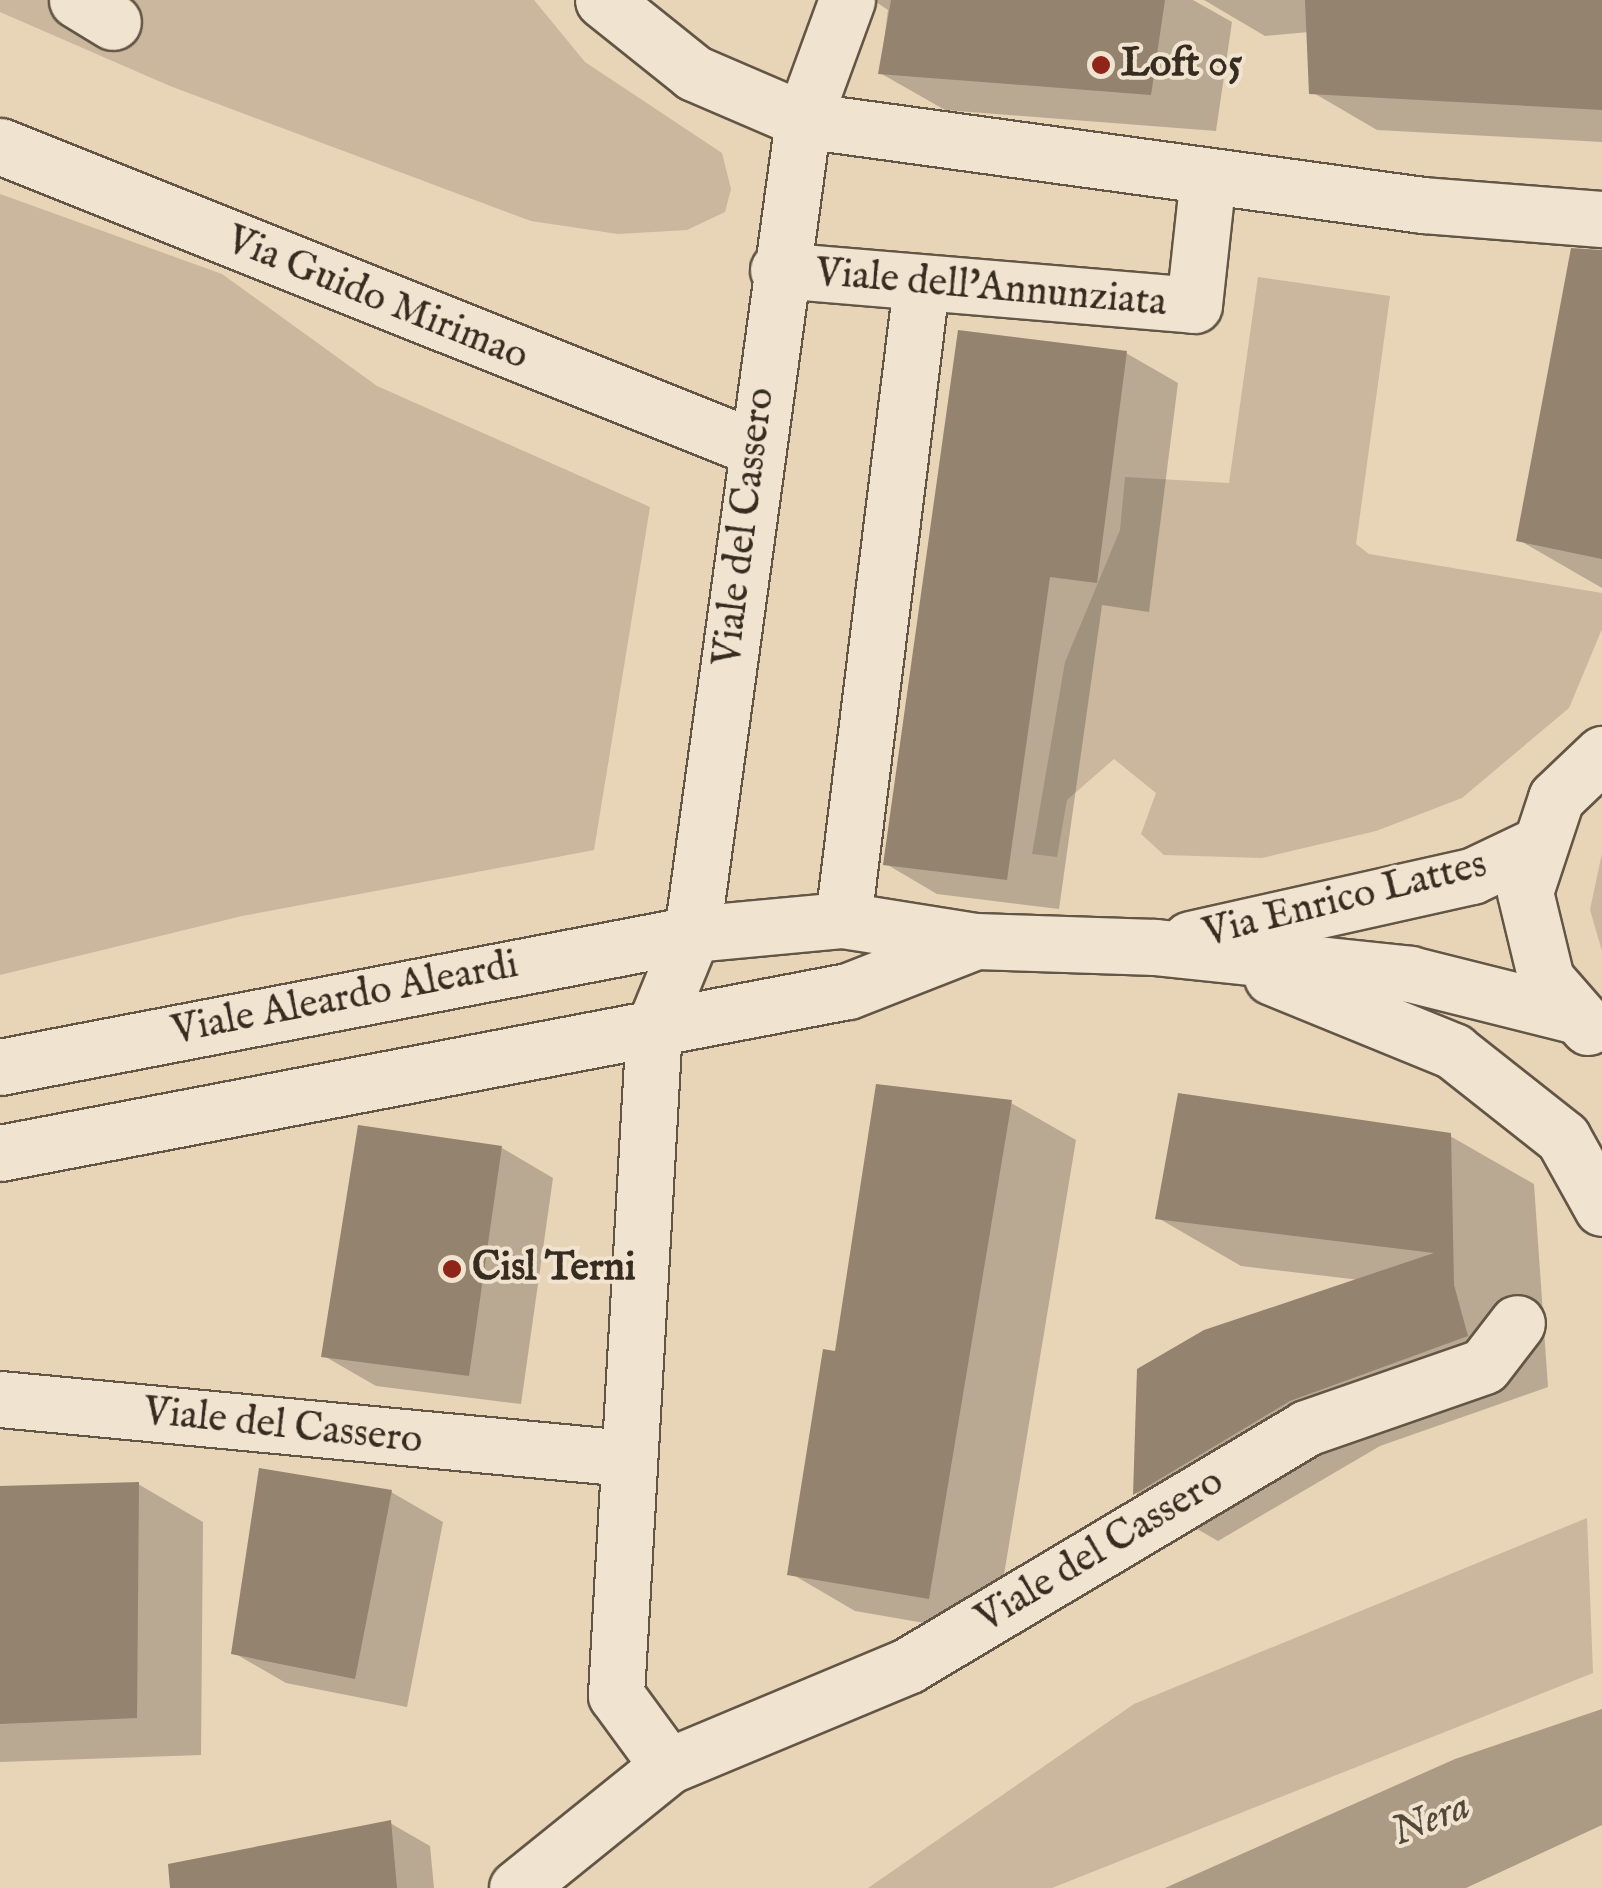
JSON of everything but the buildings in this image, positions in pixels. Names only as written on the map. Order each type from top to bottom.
[{"type":"street","points":[[603,0],[694,74],[804,120],[1208,176],[1602,219]]},
{"type":"street","name":"Viale del Cassero","points":[[668,1766],[616,1696],[626,1458],[654,1027],[692,934],[778,270],[804,120],[829,21]]},
{"type":"street","name":"Via Guido Mirimao","points":[[0,146],[321,278],[755,448]]},
{"type":"street","name":"Viale dell'Annunziata","points":[[778,270],[921,286],[1194,305],[1208,176]]},
{"type":"street","points":[[692,934],[843,920],[921,286]]},
{"type":"street","points":[[1588,1027],[1530,936],[1533,847],[1556,798],[1602,754]]},
{"type":"street","name":"Via Enrico Lattes","points":[[1154,946],[1472,876],[1533,847]]},
{"type":"street","name":"Via Enrico Lattes","points":[[843,920],[976,941],[1154,946],[1233,959],[1410,974],[1588,1027]]},
{"type":"street","name":"Viale Aleardo Aleardi","points":[[0,1067],[692,934]]},
{"type":"street","name":"Via Enrico Lattes","points":[[654,1027],[848,991],[976,941]]},
{"type":"street","points":[[1233,959],[1453,1052],[1563,1138],[1602,1208]]},
{"type":"street","name":"Viale Aleardo Aleardi","points":[[0,1153],[654,1027]]},
{"type":"street","name":"Viale del Cassero","points":[[517,1888],[668,1766],[909,1666],[1306,1428],[1484,1366],[1517,1323]]},
{"type":"street","name":"Viale del Cassero","points":[[0,1399],[626,1458]]},
{"type":"shaded area","points":[[0,0],[534,0],[585,62],[722,153],[731,189],[725,212],[687,230],[618,234],[531,221],[170,86],[0,12]]},
{"type":"shaded area","points":[[0,194],[222,274],[377,386],[650,507],[594,850],[242,916],[0,975]]},
{"type":"shaded area","points":[[1258,277],[1390,296],[1356,544],[1369,554],[1602,593],[1602,629],[1569,708],[1462,798],[1376,831],[1262,858],[1164,855],[1141,834],[1156,793],[1114,759],[1067,800],[1057,857],[1032,854],[1065,662],[1120,530],[1125,477],[1229,483]]},
{"type":"shaded area","points":[[1602,853],[1602,951],[1590,910]]},
{"type":"shaded area","points":[[1587,1518],[1593,1673],[1052,1888],[868,1888],[1134,1704]]},
{"type":"water","name":"Nera","points":[[1602,1709],[1602,1825],[1466,1888],[1165,1888],[1455,1759]]},
{"type":"place","name":"Loft 05","points":[[1101,65]]},
{"type":"place","name":"Cisl Terni","points":[[452,1269]]}]
